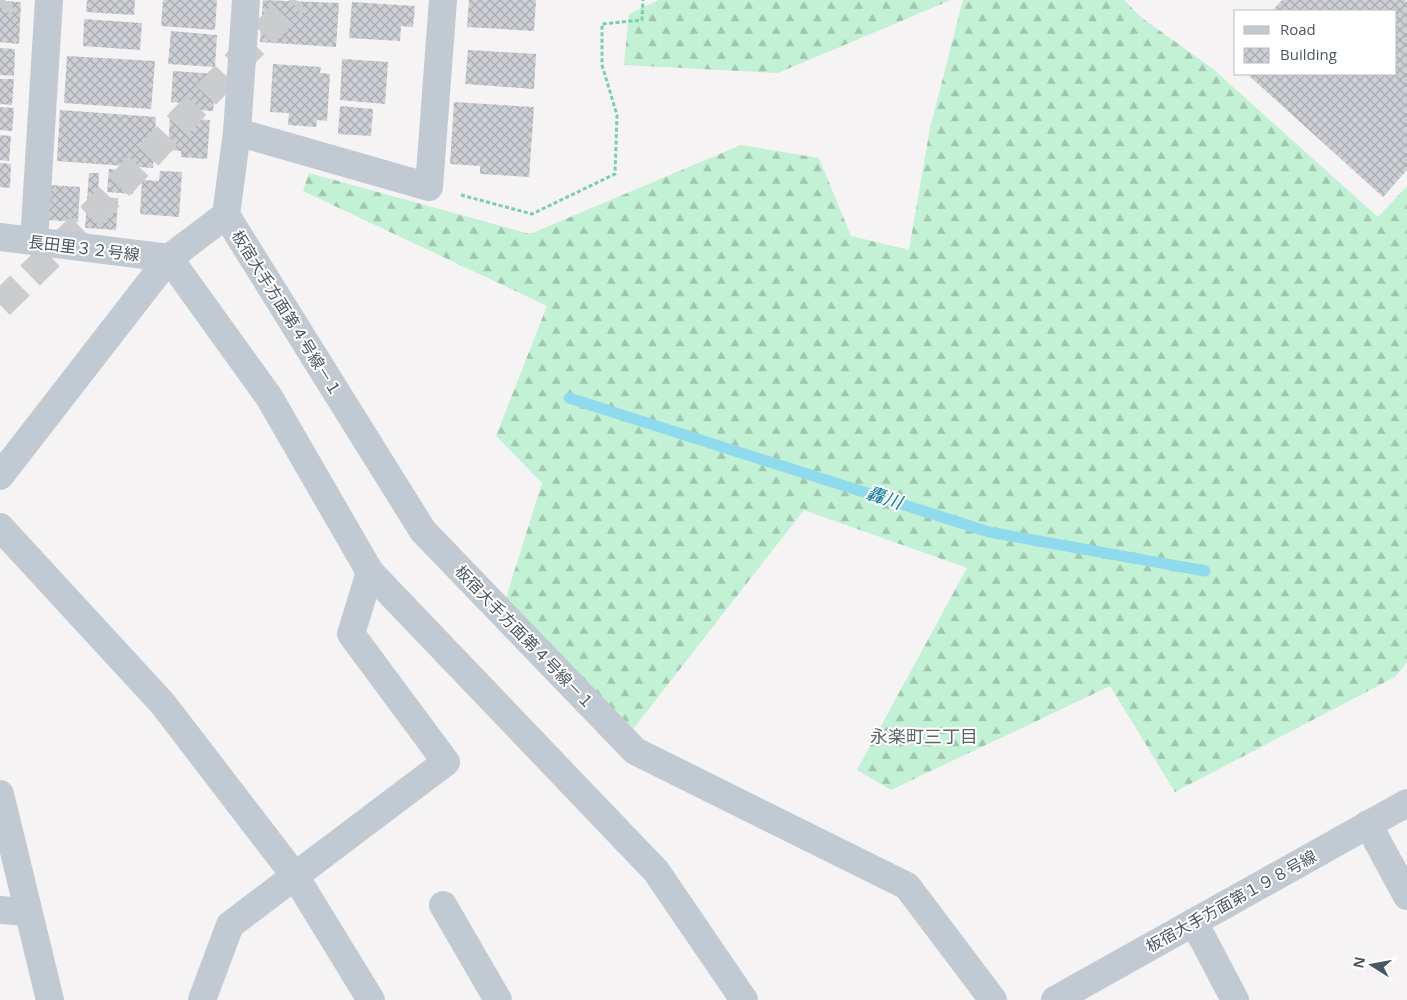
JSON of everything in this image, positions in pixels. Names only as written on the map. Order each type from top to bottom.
[{"type":"street","points":[[34,241],[49,0]]},
{"type":"street","name":"板宿大手方面第４号線－１","points":[[246,0],[237,132],[226,214],[423,531],[635,751],[907,886],[992,1000]]},
{"type":"street","points":[[237,132],[429,187],[443,0]]},
{"type":"street","points":[[0,476],[169,258],[226,214]]},
{"type":"street","name":"長田里３２号線","points":[[0,237],[169,258]]},
{"type":"street","points":[[169,258],[269,397],[370,572],[656,871],[744,1000]]},
{"type":"street","points":[[0,527],[163,704],[295,876],[372,1000]]},
{"type":"street","points":[[202,1000],[230,925],[446,762],[351,634],[370,572]]},
{"type":"street","points":[[0,794],[50,1000]]},
{"type":"street","name":"板宿大手方面第１９８号線","points":[[1055,1000],[1407,802]]},
{"type":"street","points":[[1368,824],[1407,896]]},
{"type":"street","points":[[443,905],[498,1000]]},
{"type":"street","points":[[0,910],[28,912]]},
{"type":"street","points":[[1194,922],[1235,1000]]},
{"type":"path","points":[[429,187],[532,214],[615,174],[617,114],[602,64],[602,24],[642,20],[643,0]]},
{"type":"green space","points":[[659,0],[951,0],[778,73],[624,65],[629,14]]},
{"type":"green space","points":[[963,0],[1124,0],[1142,18],[1213,69],[1378,217],[1407,186],[1407,662],[1395,677],[1175,792],[1110,686],[891,790],[857,770],[967,568],[804,510],[633,729],[505,601],[542,483],[496,436],[547,306],[303,191],[309,173],[530,234],[741,145],[819,158],[851,236],[909,250],[930,128]]},
{"type":"building","points":[[87,0],[135,0],[134,15],[86,12]]},
{"type":"building","points":[[163,0],[217,0],[215,30],[161,26]]},
{"type":"building","points":[[263,0],[339,3],[336,47],[260,42]]},
{"type":"building","points":[[469,0],[536,0],[534,31],[467,27]]},
{"type":"building","points":[[1282,0],[1405,0],[1407,2],[1407,170],[1383,197],[1248,75],[1397,75],[1397,10],[1273,10]]},
{"type":"building","points":[[0,1],[21,2],[19,44],[0,42]]},
{"type":"building","points":[[352,2],[415,6],[413,27],[401,26],[400,41],[349,38]]},
{"type":"building","points":[[84,19],[142,23],[140,50],[83,46]]},
{"type":"building","points":[[171,31],[217,35],[215,67],[168,64]]},
{"type":"building","points":[[0,48],[15,49],[14,76],[0,75]]},
{"type":"building","points":[[468,50],[536,54],[534,89],[465,84]]},
{"type":"building","points":[[67,56],[155,61],[151,109],[64,103]]},
{"type":"building","points":[[342,59],[388,62],[385,104],[340,100]]},
{"type":"building","points":[[273,64],[321,67],[320,73],[330,74],[327,121],[317,120],[316,127],[288,125],[289,113],[270,112]]},
{"type":"building","points":[[173,71],[216,74],[213,111],[195,110],[195,104],[171,102]]},
{"type":"building","points":[[0,79],[14,79],[12,105],[0,104]]},
{"type":"building","points":[[454,102],[534,107],[529,177],[480,174],[480,166],[450,164]]},
{"type":"building","points":[[340,106],[373,109],[371,136],[338,134]]},
{"type":"building","points":[[0,107],[14,108],[12,131],[0,130]]},
{"type":"building","points":[[60,110],[156,117],[153,168],[57,161]]},
{"type":"building","points":[[170,117],[210,120],[207,159],[181,157],[181,151],[168,150]]},
{"type":"building","points":[[0,135],[11,136],[9,161],[0,160]]},
{"type":"building","points":[[0,163],[11,164],[10,188],[0,187]]},
{"type":"building","points":[[109,169],[134,171],[133,194],[107,192]]},
{"type":"building","points":[[160,171],[182,172],[179,217],[140,214],[142,180],[159,181]]},
{"type":"building","points":[[89,173],[99,173],[98,197],[118,198],[116,230],[85,228]]},
{"type":"building","points":[[50,185],[80,187],[78,222],[48,220]]},
{"type":"waterway","name":"轟川","points":[[569,398],[989,532],[1205,571]]},
{"type":"tunnel","points":[[0,5],[5,0]]},
{"type":"tunnel","points":[[0,305],[91,216],[296,0]]},
{"type":"district","name":"永楽町三丁目","points":[[924,737]]}]
